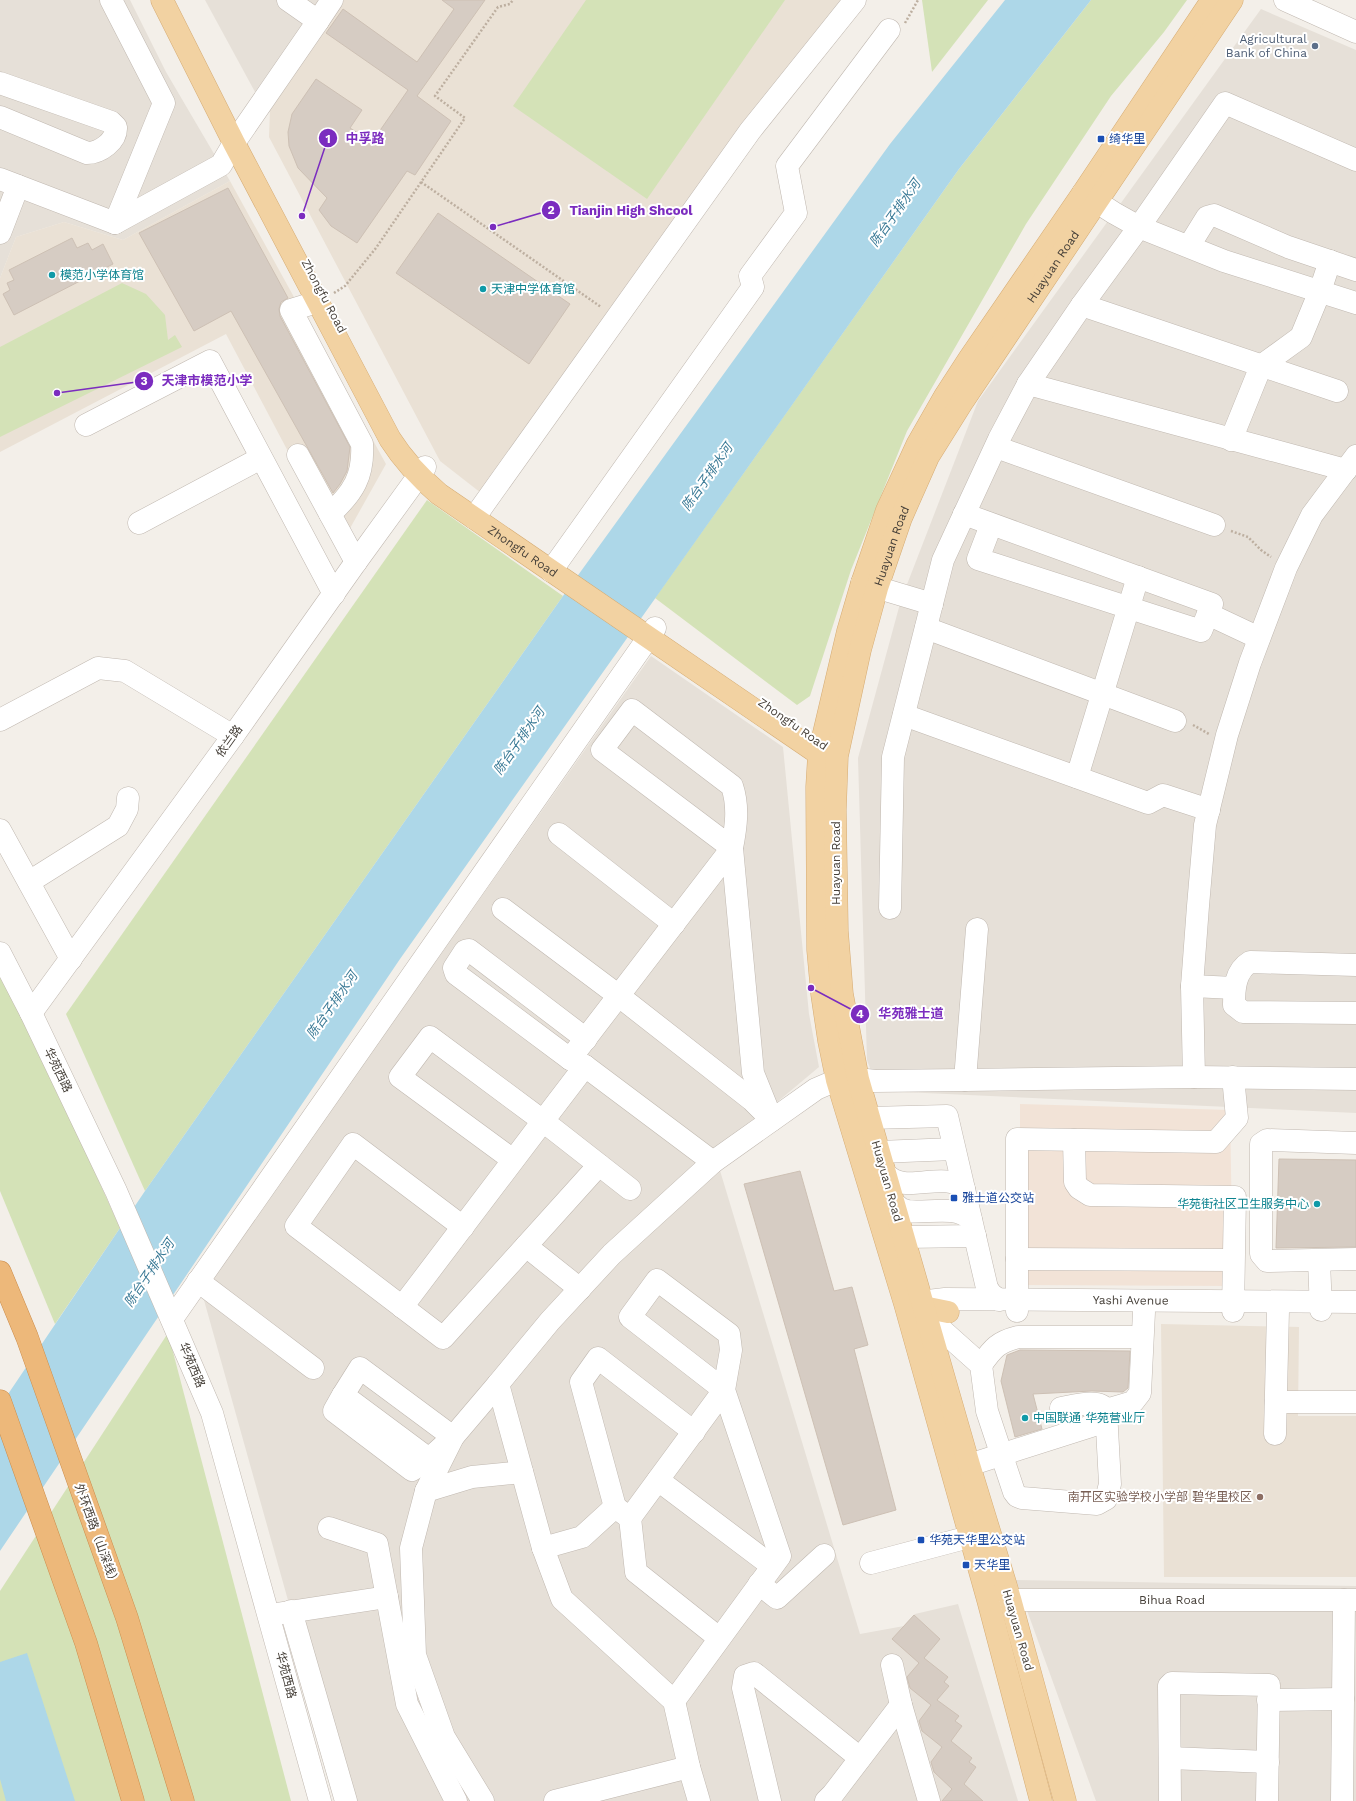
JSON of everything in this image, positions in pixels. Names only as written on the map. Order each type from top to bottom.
[{"type":"highway","name":"外环西路（山深线）","points":[[0,1272],[27,1337],[127,1618],[183,1801]]},
{"type":"highway","points":[[0,1401],[86,1643],[133,1801]]},
{"type":"main road","name":"Zhongfu Road","points":[[162,0],[321,300],[390,439],[403,459],[422,472],[439,494],[477,514],[823,751]]},
{"type":"main road","name":"Zhongfu Road","points":[[168,0],[236,140]]},
{"type":"main road","name":"Huayuan Road","points":[[1042,1801],[988,1600],[980,1534],[969,1466],[905,1275],[847,1080],[824,1017],[818,950],[827,789],[823,751],[848,631],[928,457],[1090,197],[1227,0]]},
{"type":"main road","name":"Huayuan Road","points":[[823,751],[848,705],[860,650],[869,586]]},
{"type":"main road","points":[[797,733],[827,789]]},
{"type":"main road","name":"Huayuan Road","points":[[847,1080],[869,1118],[886,1174],[904,1236],[905,1275]]},
{"type":"main road","name":"Huayuan Road","points":[[917,1308],[980,1534],[1010,1599],[1065,1801]]},
{"type":"street","points":[[111,0],[164,102],[115,223]]},
{"type":"street","points":[[288,0],[318,21]]},
{"type":"street","points":[[0,233],[9,183],[115,223],[221,165],[236,140],[332,0]]},
{"type":"street","points":[[477,514],[750,131],[855,0]]},
{"type":"street","points":[[1285,0],[1356,32]]},
{"type":"street","points":[[1320,0],[1356,15]]},
{"type":"street","points":[[559,570],[754,287],[750,276],[796,213],[787,166],[889,30]]},
{"type":"street","points":[[0,83],[111,122],[116,127],[115,134],[111,142],[94,153],[87,153],[0,117]]},
{"type":"street","points":[[890,908],[893,757],[943,560],[996,447],[1028,384],[1225,103],[1356,160]]},
{"type":"street","points":[[115,134],[145,150]]},
{"type":"street","points":[[1090,197],[1138,227],[1224,261],[1356,303]]},
{"type":"street","points":[[1189,246],[1206,217],[1214,215],[1288,247],[1356,270]]},
{"type":"street","points":[[1231,440],[1262,366],[1301,337],[1320,292],[1330,261]]},
{"type":"street","points":[[321,300],[291,310],[362,444],[363,452],[363,460],[358,482],[344,501],[330,514]]},
{"type":"street","points":[[1082,305],[1337,391]]},
{"type":"street","points":[[86,425],[210,361],[334,594]]},
{"type":"street","points":[[1028,384],[1231,440],[1351,463],[1312,515],[1286,568],[1259,638],[1225,743],[1205,825],[1192,986],[1194,1077]]},
{"type":"street","points":[[996,447],[1214,525]]},
{"type":"street","points":[[298,455],[356,562]]},
{"type":"street","points":[[140,523],[261,458]]},
{"type":"street","name":"依兰路","points":[[31,1012],[71,959],[422,472]]},
{"type":"street","points":[[948,550],[1201,631],[1212,604],[964,514]]},
{"type":"street","points":[[978,559],[992,525]]},
{"type":"street","points":[[1077,777],[1138,577]]},
{"type":"street","points":[[869,586],[932,604]]},
{"type":"street","points":[[1208,614],[1259,638]]},
{"type":"street","points":[[926,628],[1175,721]]},
{"type":"street","points":[[170,1315],[198,1281],[649,631]]},
{"type":"street","points":[[0,720],[98,668],[125,671],[232,736]]},
{"type":"street","points":[[732,848],[602,750],[632,710],[732,786],[736,797],[737,821],[732,848],[753,1073],[772,1120]]},
{"type":"street","points":[[904,715],[1148,803],[1163,795],[1209,810]]},
{"type":"street","points":[[29,882],[118,826],[128,809],[128,798]]},
{"type":"street","points":[[0,830],[71,959]]},
{"type":"street","points":[[559,834],[674,924]]},
{"type":"street","points":[[402,1307],[543,1121],[578,1063],[586,1039],[732,848]]},
{"type":"street","points":[[503,909],[619,996],[752,1100],[772,1120]]},
{"type":"street","points":[[965,1080],[977,929]]},
{"type":"street","points":[[586,1039],[470,950],[465,951],[454,968],[456,974],[713,1162]]},
{"type":"street","name":"华苑西路","points":[[0,953],[31,1012],[116,1191],[212,1413],[270,1616],[320,1801]]},
{"type":"street","points":[[1356,964],[1250,962],[1242,967],[1234,988],[1234,1005],[1243,1012],[1356,1013]]},
{"type":"street","points":[[1192,986],[1234,988]]},
{"type":"street","points":[[513,1160],[400,1077],[430,1037],[543,1121],[630,1189]]},
{"type":"street","points":[[453,1437],[360,1368],[343,1395],[429,1458],[453,1437],[550,1320],[612,1254],[713,1162],[816,1089],[847,1080],[875,1081],[1194,1077],[1356,1079]]},
{"type":"street","points":[[1000,1299],[1017,1259],[1017,1139],[1216,1142],[1237,1118],[1233,1077]]},
{"type":"street","points":[[869,1118],[947,1116],[973,1228],[1000,1299]]},
{"type":"street","points":[[1074,1140],[1075,1182],[1079,1188],[1090,1194],[1235,1197],[1233,1300]]},
{"type":"street","points":[[1356,1143],[1267,1140],[1262,1144],[1261,1254],[1267,1261],[1356,1259]]},
{"type":"street","points":[[462,1227],[353,1144],[296,1226],[443,1338],[599,1165]]},
{"type":"street","points":[[879,1152],[954,1149]]},
{"type":"street","points":[[886,1174],[892,1180],[901,1183],[953,1182],[964,1189]]},
{"type":"street","points":[[894,1203],[901,1209],[907,1211],[952,1211],[965,1215],[973,1228]]},
{"type":"street","points":[[904,1236],[973,1228]]},
{"type":"street","points":[[526,1246],[580,1288]]},
{"type":"street","points":[[1017,1259],[1233,1260]]},
{"type":"street","points":[[1317,1261],[1319,1261],[1321,1306]]},
{"type":"street","points":[[905,1275],[918,1282],[926,1291],[946,1306]]},
{"type":"street","points":[[543,1548],[582,1537],[622,1513],[658,1480],[724,1390],[731,1350],[729,1334],[657,1280],[630,1317],[724,1390],[780,1556],[674,1701]]},
{"type":"street","points":[[198,1281],[313,1368]]},
{"type":"street","name":"Yashi Avenue","points":[[1000,1299],[1144,1312],[1233,1300],[1278,1310],[1356,1302]]},
{"type":"street","name":"Yashi Avenue","points":[[917,1308],[1000,1299],[1233,1300],[1356,1310]]},
{"type":"street","points":[[917,1308],[981,1365],[987,1411],[1014,1492],[1017,1496],[1022,1498],[1097,1504],[1106,1499],[1110,1484],[1107,1416],[1104,1406],[1098,1403],[1061,1408]]},
{"type":"street","points":[[1275,1434],[1278,1310]]},
{"type":"street","points":[[969,1466],[1107,1416],[1133,1402],[1140,1393],[1144,1312]]},
{"type":"street","points":[[981,1365],[991,1351],[1003,1340],[1018,1337],[1142,1337]]},
{"type":"street","points":[[694,1432],[598,1358],[581,1382],[622,1513],[636,1572],[719,1638]]},
{"type":"street","points":[[498,1384],[543,1548],[562,1599],[674,1701],[689,1767],[699,1801]]},
{"type":"street","points":[[1276,1402],[1356,1402]]},
{"type":"street","points":[[453,1437],[426,1491],[411,1548],[415,1655],[444,1738],[483,1801]]},
{"type":"street","points":[[426,1491],[472,1476],[522,1472]]},
{"type":"street","points":[[658,1480],[772,1566]]},
{"type":"street","points":[[329,1528],[377,1544],[407,1704],[456,1801]]},
{"type":"street","points":[[871,1563],[980,1534]]},
{"type":"street","points":[[759,1584],[777,1598],[824,1555]]},
{"type":"street","points":[[270,1616],[291,1611],[387,1597]]},
{"type":"street","name":"Bihua Road","points":[[988,1600],[1350,1600]]},
{"type":"street","points":[[1342,1801],[1347,1711],[1350,1600]]},
{"type":"street","points":[[291,1611],[346,1801]]},
{"type":"street","points":[[892,1665],[901,1705],[929,1801]]},
{"type":"street","points":[[770,1801],[743,1688],[745,1676],[754,1673],[860,1758]]},
{"type":"street","points":[[1170,1801],[1169,1686],[1172,1683],[1269,1685],[1267,1801]]},
{"type":"street","points":[[1268,1700],[1347,1711]]},
{"type":"street","points":[[834,1799],[860,1758],[901,1705]]},
{"type":"street","points":[[1170,1758],[1268,1762]]},
{"type":"street","points":[[555,1801],[689,1767]]},
{"type":"path","points":[[321,300],[345,286],[376,248],[465,118],[435,96],[498,7],[510,4],[513,0]]},
{"type":"path","points":[[889,30],[903,27],[918,0]]},
{"type":"path","points":[[421,182],[604,309]]},
{"type":"path","points":[[1214,525],[1248,537],[1261,550],[1286,568]]},
{"type":"path","points":[[1175,721],[1194,726],[1225,743]]},
{"type":"shaded area","points":[[0,0],[130,0],[166,72],[230,181],[123,240],[64,222],[16,237],[0,278]]},
{"type":"shaded area","points":[[205,0],[332,0],[261,103]]},
{"type":"shaded area","points":[[344,0],[843,0],[481,493],[440,461],[269,137],[270,110]]},
{"type":"shaded area","name":"绮华里","points":[[1261,9],[1356,50],[1356,1113],[881,1091],[875,1081],[867,1060],[858,758],[901,600],[978,401]]},
{"type":"shaded area","points":[[230,181],[386,464],[339,548],[226,334],[0,452],[0,278],[16,237],[64,222],[123,240]]},
{"type":"shaded area","name":"天华里","points":[[651,656],[783,747],[809,1014],[819,1067],[715,1154],[860,1634],[904,1626],[915,1614],[958,1604],[1018,1801],[346,1801],[202,1293]]},
{"type":"shaded area","points":[[1020,1104],[1230,1110],[1233,1286],[1020,1285]]},
{"type":"shaded area","name":"南开区实验学校小学部 碧华里校区","points":[[1161,1324],[1299,1327],[1298,1416],[1356,1416],[1356,1577],[1164,1577]]},
{"type":"shaded area","points":[[1016,1580],[1356,1586],[1356,1801],[1096,1801]]},
{"type":"green space","points":[[586,0],[785,0],[647,199],[513,106]]},
{"type":"green space","points":[[922,0],[988,0],[932,72]]},
{"type":"green space","points":[[1091,0],[1187,0],[1164,32],[1111,96],[1026,224],[907,431],[851,570],[810,696],[797,705],[655,598],[959,169]]},
{"type":"green space","points":[[122,283],[146,294],[165,315],[168,340],[175,335],[182,347],[0,437],[0,347]]},
{"type":"green space","points":[[427,500],[563,596],[145,1191],[66,1014]]},
{"type":"green space","points":[[0,975],[65,1106],[120,1228],[55,1324],[0,1191]]},
{"type":"green space","points":[[168,1333],[291,1801],[0,1801],[0,1591]]},
{"type":"water","name":"陈台子排水河","points":[[1005,0],[1091,0],[959,169],[400,959],[0,1551],[0,1406],[145,1191],[563,596],[890,144]]},
{"type":"water","points":[[27,1653],[75,1801],[6,1801],[0,1779],[0,1662]]},
{"type":"building","points":[[442,0],[485,0],[417,96],[451,121],[415,175],[407,171],[357,243],[331,226],[319,210],[327,198],[298,168],[289,146],[288,132],[292,114],[316,79],[362,110],[350,128],[372,142],[408,90],[326,33],[343,9],[417,62],[454,9]]},
{"type":"building","points":[[228,188],[288,298],[281,302],[279,309],[280,316],[350,447],[347,471],[333,493],[231,311],[194,331],[139,233]]},
{"type":"building","name":"天津中学体育馆","points":[[438,213],[570,304],[529,364],[396,273]]},
{"type":"building","name":"模范小学体育馆","points":[[72,238],[77,248],[88,243],[92,250],[103,244],[113,264],[14,315],[3,294],[10,290],[7,283],[14,280],[9,270]]},
{"type":"building","name":"华苑街社区卫生服务中心","points":[[1279,1159],[1356,1160],[1356,1247],[1276,1248]]},
{"type":"building","points":[[800,1171],[834,1291],[852,1287],[868,1345],[854,1349],[896,1510],[843,1525],[744,1184]]},
{"type":"building","name":"中国联通 华苑营业厅","points":[[1020,1350],[1130,1351],[1128,1388],[1123,1392],[1092,1391],[1033,1394],[1042,1429],[1015,1437],[1001,1381],[1007,1355]]},
{"type":"building","points":[[914,1615],[940,1639],[924,1658],[948,1677],[944,1682],[949,1686],[937,1700],[959,1716],[955,1721],[962,1726],[951,1741],[972,1758],[969,1762],[976,1767],[964,1784],[983,1801],[942,1801],[952,1789],[934,1772],[931,1762],[942,1747],[922,1731],[919,1721],[931,1705],[910,1688],[907,1677],[919,1663],[892,1639]]},
{"type":"place","name":"Agricultural Bank of China","points":[[1315,46]]},
{"type":"place","name":"绮华里","points":[[1101,139]]},
{"type":"place","name":"中孚路","points":[[302,216]]},
{"type":"place","name":"Tianjin High Shcool","points":[[493,227]]},
{"type":"place","name":"模范小学体育馆","points":[[52,275]]},
{"type":"place","name":"天津中学体育馆","points":[[483,289]]},
{"type":"place","name":"天津市模范小学","points":[[57,393]]},
{"type":"place","name":"华苑雅士道","points":[[811,988]]},
{"type":"place","name":"雅士道公交站","points":[[954,1198]]},
{"type":"place","name":"华苑街社区卫生服务中心","points":[[1317,1204]]},
{"type":"place","name":"中国联通 华苑营业厅","points":[[1025,1418]]},
{"type":"place","name":"南开区实验学校小学部 碧华里校区","points":[[1260,1497]]},
{"type":"place","name":"华苑天华里公交站","points":[[921,1540]]},
{"type":"place","name":"天华里","points":[[966,1565]]}]
